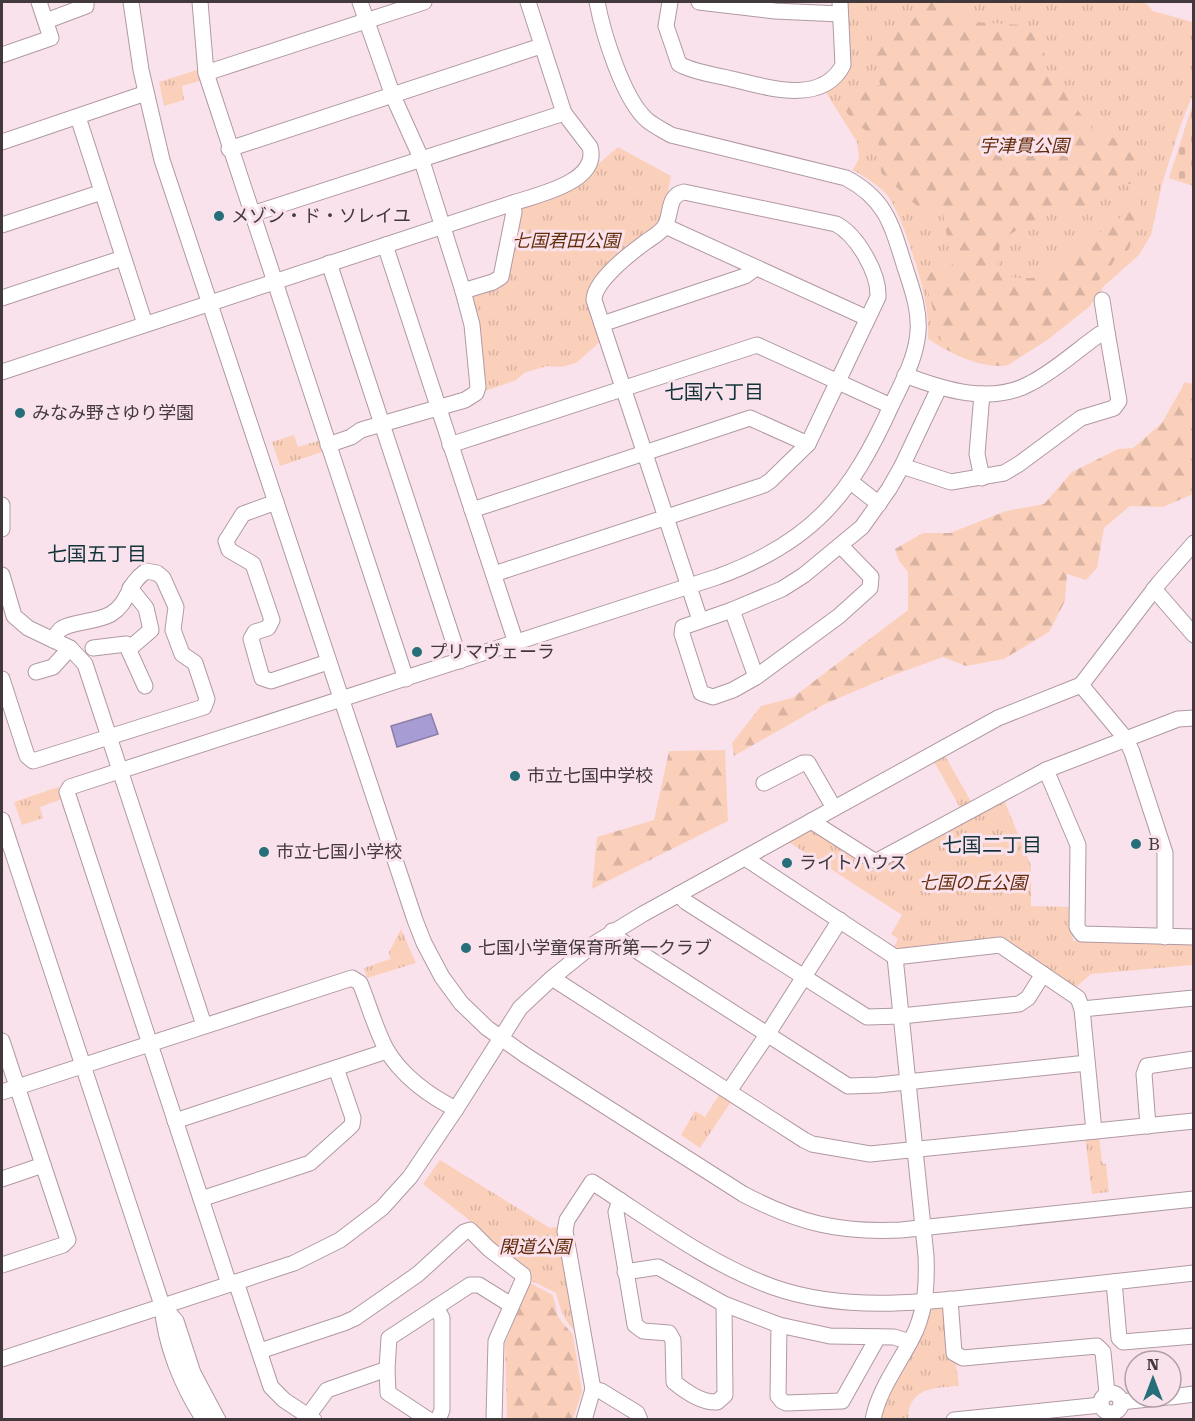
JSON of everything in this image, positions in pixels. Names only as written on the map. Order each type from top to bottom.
[{"type":"street","points":[[2,55],[51,38],[39,2]]},
{"type":"street","points":[[46,21],[86,6],[86,2]]},
{"type":"street","points":[[131,2],[146,93],[162,160],[386,838],[424,943],[442,977],[461,1003],[501,1038],[712,1174],[773,1210],[816,1224],[869,1231],[922,1228],[1194,1199]]},
{"type":"street","points":[[200,2],[206,73],[406,679]]},
{"type":"street","points":[[328,445],[351,437],[362,430],[473,396],[478,387],[472,325],[463,291],[421,158],[393,96],[360,2]]},
{"type":"street","points":[[206,73],[424,2]]},
{"type":"street","points":[[2,372],[572,182],[590,162],[592,153],[590,147],[564,113],[528,2]]},
{"type":"street","points":[[387,1369],[327,1390],[311,1418],[284,1400],[271,1387],[260,1351],[201,1199],[67,792],[70,787],[744,567],[779,549],[820,517],[851,482],[870,452],[915,350],[918,315],[892,225],[878,201],[861,186],[846,178],[671,135],[647,121],[625,90],[597,2]]},
{"type":"street","points":[[670,2],[666,26],[680,64],[683,66],[782,91],[817,87],[840,71],[843,65],[840,8],[775,11],[699,2]]},
{"type":"street","points":[[230,149],[541,46]]},
{"type":"street","points":[[2,142],[146,93]]},
{"type":"street","points":[[252,214],[564,113]]},
{"type":"street","points":[[78,117],[145,324]]},
{"type":"street","points":[[2,225],[102,192]]},
{"type":"street","points":[[494,574],[666,517],[764,485],[808,444],[836,381],[878,297],[878,288],[862,249],[842,227],[836,224],[684,192],[679,193],[673,200],[665,226],[616,266],[596,290],[594,300],[645,453],[666,517],[688,586],[700,620]]},
{"type":"street","points":[[463,291],[493,282],[501,276],[514,212],[513,203]]},
{"type":"street","points":[[665,226],[867,318]]},
{"type":"street","points":[[385,244],[516,643]]},
{"type":"street","points":[[2,298],[123,258]]},
{"type":"street","points":[[329,263],[460,661]]},
{"type":"street","points":[[602,324],[745,276],[756,268]]},
{"type":"street","points":[[902,466],[951,482],[1004,473],[1081,418],[1116,406],[1119,401],[1102,300]]},
{"type":"street","points":[[905,375],[939,388],[982,394],[1002,394],[1029,384],[1094,338],[1107,332]]},
{"type":"street","points":[[450,445],[757,345],[891,406]]},
{"type":"street","points":[[841,546],[871,577],[870,588],[839,616],[756,677],[733,690],[713,697],[701,693],[681,634],[683,627],[732,610],[782,588],[804,575],[862,527],[902,466],[939,388]]},
{"type":"street","points":[[982,394],[977,454],[982,478]]},
{"type":"street","points":[[472,510],[750,418],[808,444]]},
{"type":"street","points":[[851,482],[879,504]]},
{"type":"street","points":[[276,502],[243,514],[226,541],[229,550],[253,564],[272,620],[268,628],[255,632],[251,639],[262,678],[271,681],[328,662]]},
{"type":"street","points":[[2,505],[2,529]]},
{"type":"street","points":[[2,1359],[233,1283],[315,1254],[340,1240],[369,1220],[410,1177],[520,1008],[552,978],[612,932],[834,808],[998,718],[1081,685],[1154,589],[1194,543]]},
{"type":"street","points":[[2,680],[27,756],[29,759],[38,761],[204,707],[207,699],[195,663],[182,654],[173,630],[176,607],[163,579],[157,573],[146,572],[137,578],[130,588],[125,603],[110,615],[61,629],[53,640]]},
{"type":"street","points":[[2,576],[8,619],[53,640],[75,653],[85,664],[204,1025]]},
{"type":"street","points":[[129,649],[151,630],[146,608],[130,588]]},
{"type":"street","points":[[1154,589],[1194,635]]},
{"type":"street","points":[[732,610],[756,677]]},
{"type":"street","points":[[90,622],[93,648]]},
{"type":"street","points":[[36,672],[53,667],[75,653],[126,644],[145,686]]},
{"type":"street","points":[[1081,685],[1126,739],[1165,853],[1165,937]]},
{"type":"street","points":[[812,821],[877,861],[1046,770],[1178,719],[1194,718]]},
{"type":"street","points":[[764,783],[802,763],[808,763],[834,808]]},
{"type":"street","points":[[1046,770],[1078,845],[1077,927],[1079,931],[1086,936],[1194,937]]},
{"type":"street","points":[[2,820],[162,1305],[164,1323],[180,1375],[204,1419]]},
{"type":"street","points":[[745,858],[895,957],[1000,945],[1078,998],[1082,1009],[1094,1131]]},
{"type":"street","points":[[679,894],[686,902],[867,1017],[901,1016],[1019,1004],[1028,998],[1043,974]]},
{"type":"street","points":[[729,1091],[840,920]]},
{"type":"street","points":[[612,932],[620,940],[848,1086],[1087,1063]]},
{"type":"street","points":[[873,1419],[879,1401],[910,1342],[922,1314],[925,1300],[926,1256],[895,957]]},
{"type":"street","points":[[2,1092],[352,978],[360,983],[387,1051],[416,1083],[435,1098],[456,1109]]},
{"type":"street","points":[[552,978],[808,1142],[870,1154],[1194,1121]]},
{"type":"street","points":[[1082,1009],[1194,998]]},
{"type":"street","points":[[2,1041],[68,1240],[63,1245],[2,1265]]},
{"type":"street","points":[[175,1121],[387,1051]]},
{"type":"street","points":[[1148,1126],[1144,1074],[1147,1066],[1194,1059]]},
{"type":"street","points":[[201,1199],[310,1162],[349,1128],[353,1118],[336,1068]]},
{"type":"street","points":[[2,1179],[43,1165]]},
{"type":"street","points":[[584,1419],[593,1389],[566,1226],[592,1182],[709,1258],[739,1274],[804,1296],[855,1302],[914,1302],[1194,1273]]},
{"type":"street","points":[[620,1200],[616,1212],[634,1325],[643,1331],[669,1333],[673,1340],[674,1382],[702,1400],[710,1402],[717,1402],[725,1395],[724,1304]]},
{"type":"street","points":[[260,1351],[355,1318],[418,1275],[468,1230],[474,1232],[489,1249],[523,1275],[523,1280],[495,1346],[494,1419]]},
{"type":"street","points":[[626,1272],[658,1267],[724,1304],[779,1325],[830,1336],[900,1337],[910,1342]]},
{"type":"street","points":[[1114,1282],[1119,1338],[1123,1342],[1194,1336]]},
{"type":"street","points":[[429,1419],[391,1396],[387,1388],[389,1338],[473,1284],[479,1285],[511,1305]]},
{"type":"street","points":[[950,1299],[956,1356],[963,1358],[1097,1346],[1103,1352],[1112,1406],[954,1419]]},
{"type":"street","points":[[162,1305],[176,1321],[193,1373],[212,1412],[218,1419]]},
{"type":"street","points":[[436,1307],[442,1318],[442,1410],[438,1419]]},
{"type":"street","points":[[779,1325],[778,1396],[786,1403],[842,1401],[878,1337]]},
{"type":"street","points":[[593,1389],[601,1391],[637,1413],[640,1419]]},
{"type":"green space","name":"宇津貫公園","points":[[845,2],[1145,2],[1153,11],[1193,22],[1193,94],[1162,184],[1151,235],[1139,255],[1104,286],[1090,306],[1047,340],[1008,365],[977,363],[956,355],[928,339],[924,295],[899,216],[883,191],[853,170],[859,158],[857,142],[825,91],[847,70]]},
{"type":"green space","name":"宇津貫公園","points":[[932,2],[941,2],[974,22],[1020,25],[1041,34],[1047,69],[1094,132],[1126,142],[1141,157],[1135,184],[1109,184],[1099,189],[1093,207],[1072,214],[1054,209],[1012,233],[1000,243],[997,271],[1015,278],[1033,278],[1120,218],[1138,198],[1142,208],[1129,249],[1116,257],[1098,281],[1090,306],[1047,340],[1008,365],[983,364],[943,348],[924,275],[952,265],[942,207],[917,206],[881,173],[878,138],[850,117],[843,103],[842,95],[845,87],[880,85],[871,33],[906,25]]},
{"type":"green space","points":[[200,69],[203,80],[182,86],[184,100],[164,106],[159,82]]},
{"type":"green space","points":[[1194,103],[1193,186],[1169,178]]},
{"type":"green space","name":"七国君田公園","points":[[618,147],[671,176],[662,222],[589,289],[586,295],[601,341],[576,363],[562,367],[547,366],[524,373],[516,380],[485,391],[479,319],[473,298],[476,293],[507,282],[520,224],[522,203],[581,183]]},
{"type":"green space","points":[[1185,382],[1193,384],[1193,494],[1163,507],[1130,506],[1104,528],[1097,568],[1086,580],[1067,574],[1065,601],[1049,632],[1004,659],[966,666],[943,657],[888,677],[825,704],[734,756],[732,743],[761,706],[792,698],[908,610],[908,572],[899,561],[895,549],[923,533],[950,533],[1006,511],[1044,504],[1072,472],[1118,449],[1133,448],[1162,423]]},
{"type":"green space","points":[[294,435],[298,447],[321,440],[325,451],[280,466],[272,442]]},
{"type":"green space","points":[[725,750],[728,821],[592,889],[597,837],[654,820],[669,751]]},
{"type":"green space","points":[[944,754],[973,805],[962,811],[933,760]]},
{"type":"green space","points":[[58,787],[62,799],[40,807],[43,818],[22,825],[14,802]]},
{"type":"green space","name":"七国の丘公園","points":[[1004,800],[1031,866],[1031,906],[1071,907],[1073,941],[1193,942],[1193,965],[1091,974],[1074,989],[1003,939],[900,949],[894,947],[898,939],[891,934],[902,915],[787,841],[807,829],[814,829],[877,870]]},
{"type":"green space","points":[[401,929],[416,963],[367,978],[364,968],[390,959],[389,952]]},
{"type":"green space","points":[[721,1092],[733,1099],[700,1148],[681,1135],[695,1111],[705,1117]]},
{"type":"green space","points":[[1099,1135],[1102,1163],[1106,1164],[1109,1192],[1092,1194],[1085,1136]]},
{"type":"green space","name":"閑道公園","points":[[440,1160],[550,1228],[558,1227],[575,1331],[565,1318],[556,1293],[530,1280],[532,1273],[497,1250],[468,1219],[423,1184]]},
{"type":"green space","points":[[530,1283],[553,1295],[558,1317],[573,1335],[582,1392],[573,1419],[507,1419],[505,1343]]},
{"type":"green space","points":[[932,1304],[945,1308],[950,1359],[956,1364],[959,1386],[924,1391],[918,1395],[909,1408],[908,1419],[877,1420],[928,1309]]},
{"type":"shaded area","points":[[431,714],[438,734],[397,747],[391,726]]},
{"type":"place","name":"メゾン・ド・ソレイユ","points":[[219,216]]},
{"type":"place","name":"みなみ野さゆり学園","points":[[20,413]]},
{"type":"place","name":"プリマヴェーラ","points":[[417,652]]},
{"type":"place","name":"市立七国中学校","points":[[515,776]]},
{"type":"place","name":"B","points":[[1136,844]]},
{"type":"place","name":"市立七国小学校","points":[[264,852]]},
{"type":"place","name":"ライトハウス","points":[[787,863]]},
{"type":"place","name":"七国小学童保育所第一クラブ","points":[[466,948]]},
{"type":"district","name":"七国六丁目","points":[[714,392]]},
{"type":"district","name":"七国五丁目","points":[[97,554]]},
{"type":"district","name":"七国二丁目","points":[[992,845]]}]
